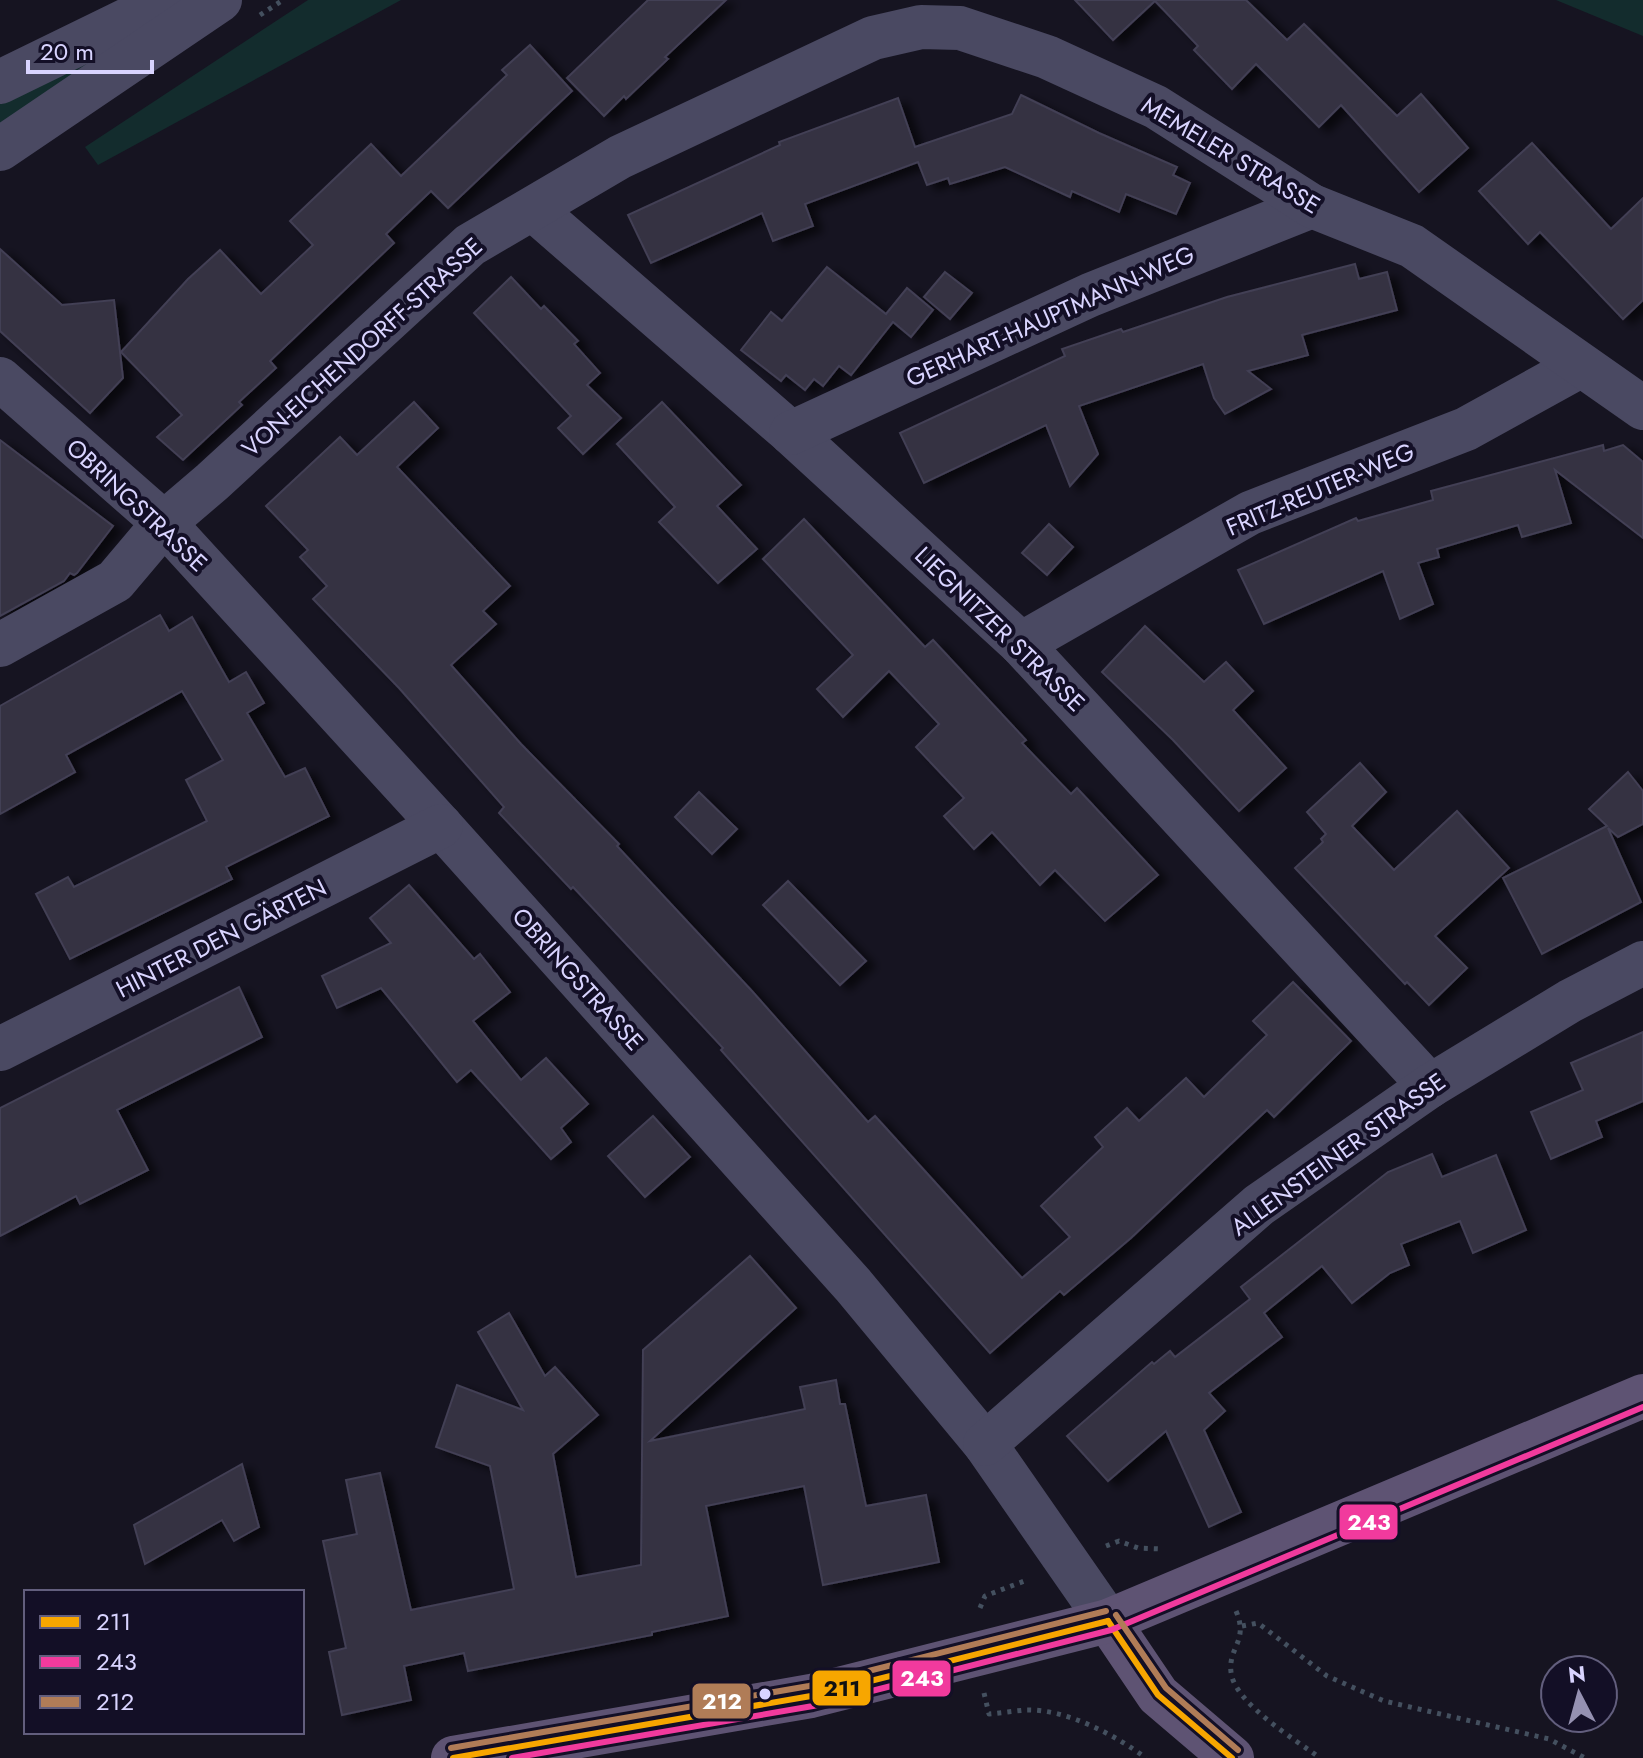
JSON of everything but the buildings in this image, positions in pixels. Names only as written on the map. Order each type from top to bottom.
[{"type":"main road","points":[[453,1758],[811,1696],[1108,1621],[1643,1396]]},
{"type":"main road","points":[[1108,1621],[1158,1695],[1232,1758]]},
{"type":"street","points":[[0,82],[168,0]]},
{"type":"street","points":[[0,149],[220,0]]},
{"type":"street","name":"MEMELER STRASSE","points":[[873,38],[921,27],[960,28],[1047,57],[1156,107],[1312,206],[1412,246],[1643,408]]},
{"type":"street","name":"VON-EICHENDORFF-STRASSE","points":[[0,645],[115,581],[164,523],[470,245],[620,157],[873,38]]},
{"type":"street","name":"GERHART-HAUPTMANN-WEG","points":[[791,433],[1090,295],[1312,206]]},
{"type":"street","name":"LIEGNITZER STRASSE","points":[[534,210],[791,433],[1021,644],[1430,1086]]},
{"type":"street","name":"FRITZ-REUTER-WEG","points":[[1021,644],[1250,513],[1466,429],[1580,366]]},
{"type":"street","name":"OBRINGSTRASSE","points":[[0,379],[164,523],[853,1285],[985,1444],[1108,1621]]},
{"type":"street","name":"HINTER DEN GÄRTEN","points":[[0,1049],[441,826]]},
{"type":"street","name":"ALLENSTEINER STRASSE","points":[[985,1444],[1259,1205],[1430,1086],[1570,1001],[1643,963]]},
{"type":"path","points":[[1119,1541],[1138,1548],[1171,1550]]},
{"type":"path","points":[[1320,1758],[1275,1725],[1239,1693],[1230,1671],[1242,1626],[1258,1623],[1327,1676],[1384,1701],[1549,1739],[1585,1758]]},
{"type":"path","points":[[989,1714],[1029,1710],[1077,1719],[1126,1743],[1146,1758]]},
{"type":"green space","points":[[308,0],[401,0],[98,165],[85,147]]},
{"type":"green space","points":[[1556,0],[1643,0],[1643,36]]},
{"type":"green space","points":[[89,51],[104,70],[0,137],[0,97]]},
{"type":"transit line","name":"243","points":[[512,1758],[813,1706],[1111,1630],[1643,1407]]},
{"type":"transit line","name":"212","points":[[451,1748],[809,1686],[1106,1611]]},
{"type":"transit line","name":"212","points":[[1116,1615],[1166,1688],[1238,1750]]},
{"type":"transit line","name":"211","points":[[1108,1621],[1158,1695],[1232,1758]]},
{"type":"transit line","name":"211","points":[[453,1758],[811,1696],[1108,1621]]}]
